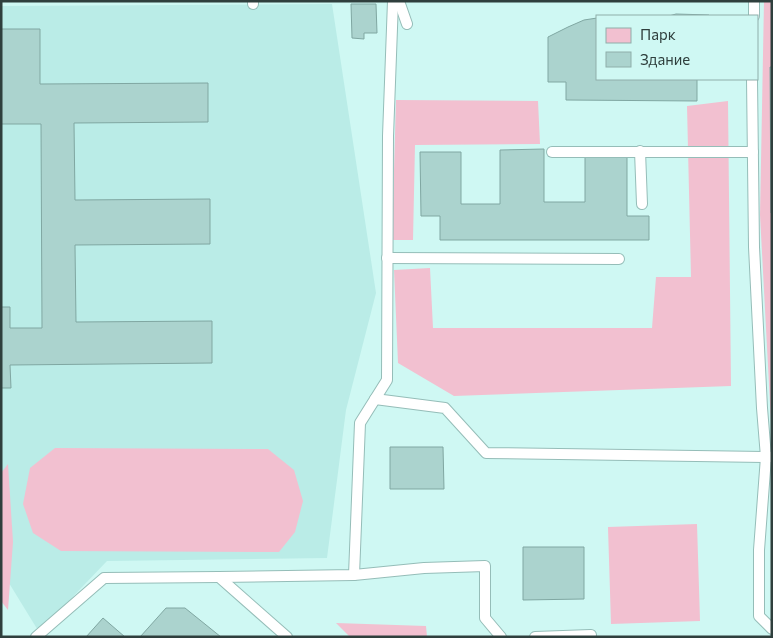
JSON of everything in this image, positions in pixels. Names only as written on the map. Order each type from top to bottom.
[{"type":"lane","points":[[354,575],[360,423],[386,380],[388,136],[393,1]]},
{"type":"lane","points":[[399,1],[407,24]]},
{"type":"lane","points":[[754,1],[754,15]]},
{"type":"lane","points":[[752,80],[754,247],[762,408],[769,457],[759,550],[759,616],[772,629]]},
{"type":"lane","points":[[552,152],[753,152]]},
{"type":"lane","points":[[640,152],[642,204]]},
{"type":"lane","points":[[387,258],[620,259]]},
{"type":"lane","points":[[375,399],[445,408],[486,453],[769,457]]},
{"type":"lane","points":[[36,637],[104,578],[354,575],[424,568],[485,566],[485,618],[502,637]]},
{"type":"lane","points":[[219,577],[287,637]]},
{"type":"lane","points":[[535,637],[591,634]]},
{"type":"shaded area","points":[[332,4],[376,293],[346,410],[327,558],[107,561],[39,632],[1,570],[1,6]]},
{"type":"green space","points":[[764,1],[772,1],[772,441],[760,215]]},
{"type":"green space","points":[[396,100],[538,101],[540,144],[415,145],[413,240],[392,240]]},
{"type":"green space","points":[[728,101],[731,386],[454,396],[398,363],[394,270],[430,268],[433,328],[652,328],[656,277],[691,277],[687,106]]},
{"type":"green space","points":[[55,448],[268,449],[294,470],[303,501],[295,532],[279,552],[61,551],[33,533],[23,504],[30,468]]},
{"type":"green space","points":[[8,464],[13,542],[8,610],[1,601],[1,473]]},
{"type":"green space","points":[[697,524],[700,621],[611,624],[608,527]]},
{"type":"green space","points":[[336,623],[426,626],[427,637],[350,637]]},
{"type":"building","points":[[351,4],[376,4],[377,33],[364,33],[364,39],[352,38]]},
{"type":"building","points":[[676,14],[709,15],[672,15]]},
{"type":"building","points":[[596,18],[596,80],[697,80],[697,101],[566,100],[566,82],[548,82],[548,37],[584,20]]},
{"type":"building","points":[[1,29],[40,29],[40,84],[208,83],[208,122],[74,123],[75,200],[210,199],[210,244],[75,245],[76,322],[212,321],[212,363],[10,365],[11,388],[1,388],[1,307],[10,307],[10,328],[42,328],[41,124],[1,124]]},
{"type":"building","points":[[770,67],[772,67],[772,213],[771,213]]},
{"type":"building","points":[[544,149],[544,202],[585,202],[585,155],[627,154],[627,216],[649,216],[649,240],[440,240],[440,216],[421,216],[420,152],[461,152],[461,204],[500,204],[500,150]]},
{"type":"building","points":[[390,447],[443,447],[444,489],[390,489]]},
{"type":"building","points":[[523,547],[584,547],[584,599],[523,600]]},
{"type":"building","points":[[166,608],[185,608],[221,637],[140,637]]},
{"type":"building","points":[[103,618],[125,637],[86,637]]}]
